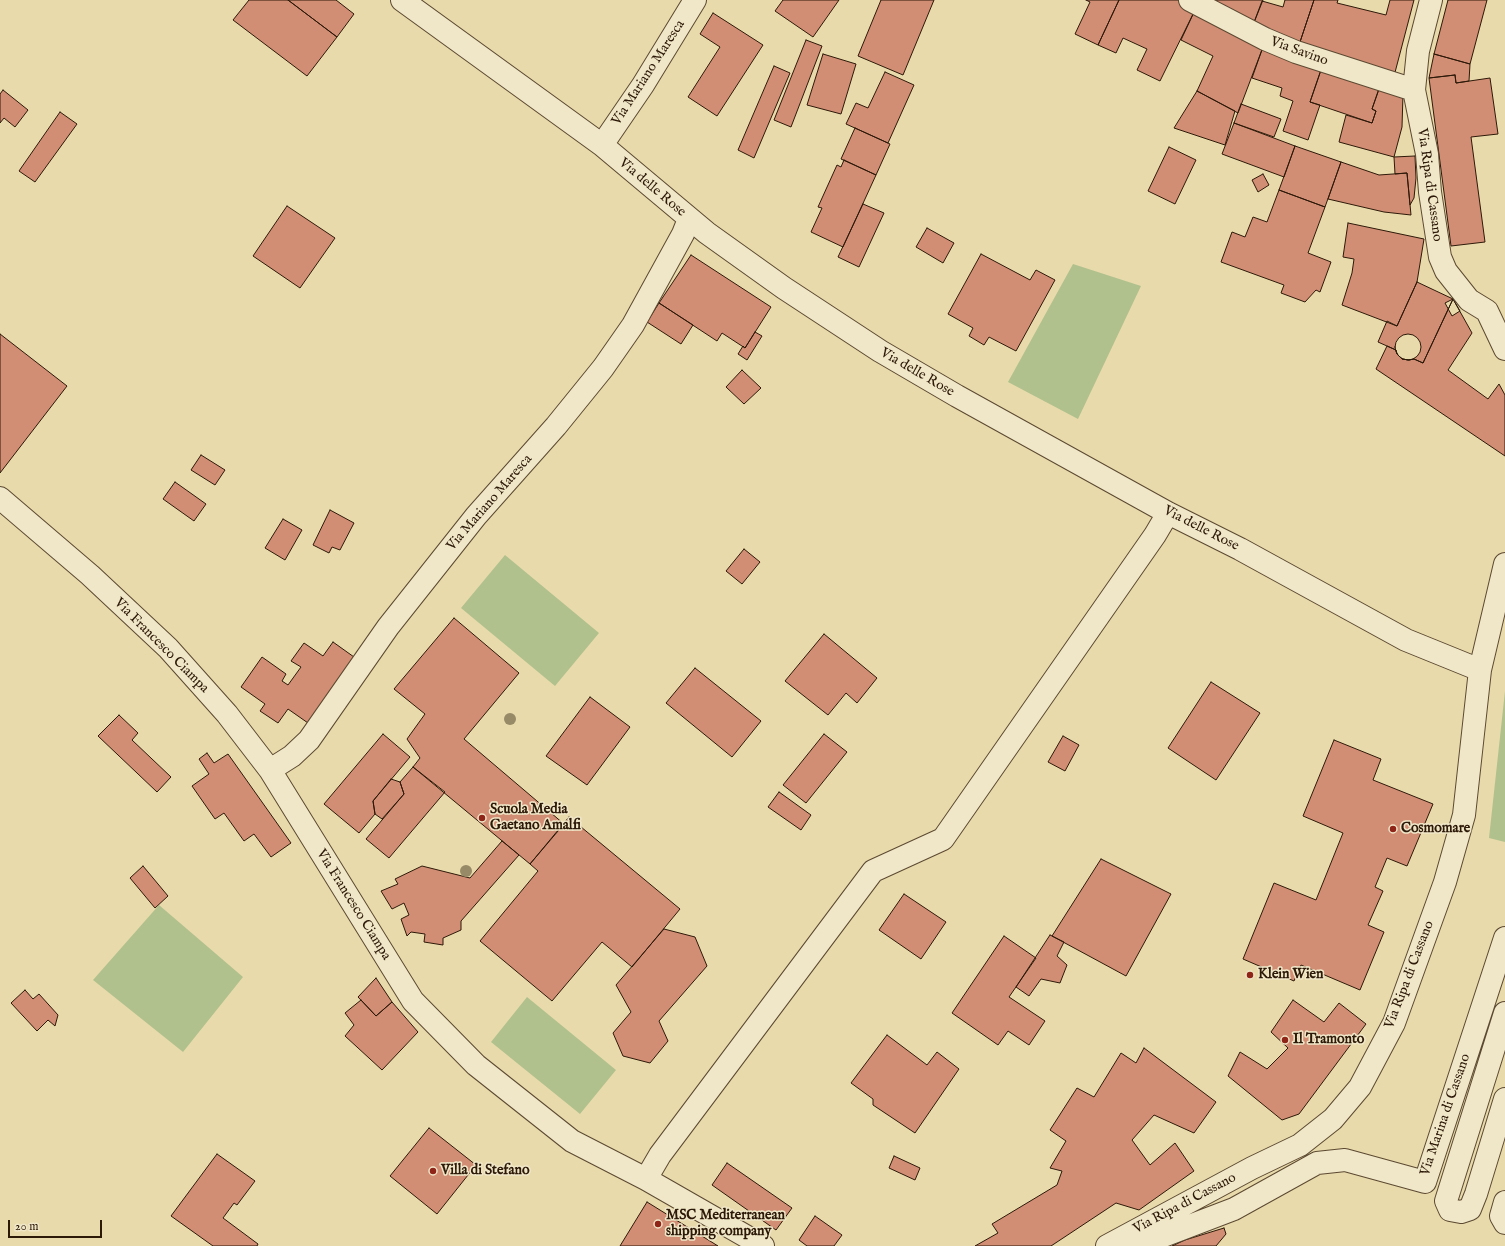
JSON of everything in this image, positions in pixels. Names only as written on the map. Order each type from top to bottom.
[{"type":"street","name":"Via delle Rose","points":[[402,0],[602,145],[689,218],[784,288],[890,358],[1168,513],[1240,549],[1406,640],[1480,670]]},
{"type":"street","name":"Via Mariano Maresca","points":[[602,145],[643,85],[695,0]]},
{"type":"street","name":"Via Savino","points":[[1190,0],[1265,39],[1296,52],[1414,90]]},
{"type":"street","name":"Via Ripa di Cassano","points":[[1431,0],[1418,51],[1414,90],[1426,154],[1440,257],[1446,271],[1469,300],[1487,311],[1505,349]]},
{"type":"street","name":"Via Mariano Maresca","points":[[270,770],[292,756],[309,740],[388,627],[476,516],[556,426],[603,368],[633,325],[683,234],[689,218]]},
{"type":"street","name":"Via Francesco Ciampa","points":[[0,498],[90,576],[168,648],[227,714],[270,770],[413,1001],[476,1065],[572,1141],[646,1178],[763,1246]]},
{"type":"street","points":[[646,1178],[660,1155],[873,871],[943,839],[1155,535],[1168,513]]},
{"type":"street","name":"Via Ripa di Cassano","points":[[1112,1246],[1246,1172],[1300,1145],[1333,1119],[1360,1087],[1394,1023],[1444,882],[1464,815],[1480,670],[1505,564]]},
{"type":"street","name":"Via Marina di Cassano","points":[[1137,1246],[1234,1209],[1317,1163],[1344,1160],[1425,1182],[1505,938]]},
{"type":"street","name":"Via Marina di Cassano","points":[[1505,1013],[1446,1201],[1450,1210],[1461,1212],[1470,1209],[1505,1099]]},
{"type":"street","points":[[1505,1202],[1501,1216],[1505,1223]]},
{"type":"green space","points":[[1073,264],[1141,286],[1078,419],[1008,382]]},
{"type":"green space","points":[[505,555],[599,633],[555,686],[461,608]]},
{"type":"green space","points":[[1505,691],[1505,842],[1489,838]]},
{"type":"green space","points":[[159,905],[243,977],[183,1052],[93,980]]},
{"type":"green space","points":[[527,997],[616,1070],[580,1114],[491,1042]]},
{"type":"building","points":[[249,0],[288,0],[337,37],[307,76],[233,20]]},
{"type":"building","points":[[288,0],[336,0],[354,14],[337,37]]},
{"type":"building","points":[[783,0],[839,0],[813,37],[775,11]]},
{"type":"building","points":[[881,0],[934,0],[903,75],[858,56]]},
{"type":"building","points":[[1086,0],[1119,0],[1098,45],[1075,34],[1090,2]]},
{"type":"building","points":[[1119,0],[1179,0],[1196,8],[1160,81],[1137,70],[1147,49],[1123,38],[1116,53],[1098,45]]},
{"type":"building","points":[[1217,0],[1263,0],[1253,25],[1215,4]]},
{"type":"building","points":[[1285,0],[1314,0],[1298,48],[1253,25],[1262,1],[1283,7]]},
{"type":"building","points":[[1314,0],[1338,0],[1337,3],[1386,15],[1390,0],[1414,0],[1393,80],[1298,48]]},
{"type":"building","points":[[1448,0],[1487,0],[1470,64],[1434,54]]},
{"type":"building","points":[[1196,8],[1263,47],[1238,113],[1197,91],[1213,56],[1181,40]]},
{"type":"building","points":[[713,13],[763,45],[717,116],[688,97],[720,47],[700,34]]},
{"type":"building","points":[[806,40],[822,46],[791,127],[774,120]]},
{"type":"building","points":[[1263,47],[1322,67],[1310,102],[1320,105],[1308,140],[1283,131],[1293,101],[1280,96],[1282,88],[1252,78]]},
{"type":"building","points":[[823,54],[856,64],[841,114],[807,105]]},
{"type":"building","points":[[1434,54],[1470,64],[1469,81],[1456,83],[1455,75],[1429,78]]},
{"type":"building","points":[[774,66],[790,73],[754,158],[738,150]]},
{"type":"building","points":[[1322,67],[1380,86],[1372,109],[1376,111],[1372,123],[1310,102]]},
{"type":"building","points":[[885,72],[914,85],[888,143],[846,124],[856,103],[868,108]]},
{"type":"building","points":[[1455,75],[1456,83],[1490,78],[1498,134],[1471,137],[1485,242],[1451,246],[1429,78]]},
{"type":"building","points":[[1380,86],[1403,94],[1402,127],[1394,157],[1339,142],[1346,115],[1372,123],[1376,111],[1372,109]]},
{"type":"building","points":[[3,90],[28,110],[15,127],[4,118],[0,123],[0,94]]},
{"type":"building","points":[[1197,91],[1235,111],[1225,145],[1174,128]]},
{"type":"building","points":[[1241,104],[1281,119],[1274,137],[1234,123]]},
{"type":"building","points":[[60,112],[77,124],[35,182],[19,171]]},
{"type":"building","points":[[1234,123],[1295,146],[1284,177],[1222,154]]},
{"type":"building","points":[[855,128],[890,144],[876,175],[841,159]]},
{"type":"building","points":[[1295,146],[1341,162],[1325,207],[1279,190]]},
{"type":"building","points":[[1169,147],[1196,160],[1175,204],[1148,191]]},
{"type":"building","points":[[1415,156],[1416,178],[1414,198],[1410,205],[1407,173],[1395,174],[1394,157]]},
{"type":"building","points":[[844,160],[876,175],[843,247],[811,232],[822,208],[818,207],[837,165],[841,167]]},
{"type":"building","points":[[1341,162],[1379,175],[1407,173],[1411,215],[1384,212],[1328,199]]},
{"type":"building","points":[[1263,174],[1269,185],[1258,192],[1252,180]]},
{"type":"building","points":[[1279,190],[1325,207],[1308,253],[1331,262],[1320,292],[1316,290],[1305,302],[1281,293],[1284,285],[1221,262],[1232,232],[1245,237],[1253,217],[1267,222]]},
{"type":"building","points":[[863,204],[884,213],[859,267],[838,257]]},
{"type":"building","points":[[287,206],[335,238],[300,288],[253,256]]},
{"type":"building","points":[[1348,223],[1424,239],[1417,282],[1397,326],[1342,305],[1352,273],[1354,259],[1343,257]]},
{"type":"building","points":[[927,228],[954,243],[943,263],[916,247]]},
{"type":"building","points":[[981,254],[1030,280],[1036,270],[1055,280],[1016,351],[989,337],[984,345],[969,336],[973,328],[948,314]]},
{"type":"building","points":[[691,255],[771,307],[745,348],[722,333],[717,341],[659,303]]},
{"type":"building","points":[[1417,282],[1453,299],[1423,363],[1414,359],[1402,359],[1397,354],[1396,350],[1378,342],[1387,321],[1397,326]]},
{"type":"building","points":[[1453,299],[1472,333],[1448,370],[1488,399],[1499,384],[1505,395],[1505,456],[1376,369],[1387,346],[1396,350],[1397,354],[1402,359],[1414,359],[1423,363]]},
{"type":"building","points":[[1453,299],[1460,311],[1452,316],[1445,303]]},
{"type":"building","points":[[659,303],[693,325],[681,344],[647,322]]},
{"type":"building","points":[[755,332],[762,336],[747,360],[738,354],[743,346],[745,348]]},
{"type":"building","points":[[0,334],[67,386],[0,473]]},
{"type":"building","points":[[1408,334],[1417,338],[1421,347],[1417,356],[1408,360],[1399,356],[1395,347],[1399,338]]},
{"type":"building","points":[[742,370],[761,388],[744,404],[726,387]]},
{"type":"building","points":[[201,455],[225,470],[215,485],[191,470]]},
{"type":"building","points":[[175,482],[206,504],[194,521],[163,499]]},
{"type":"building","points":[[330,510],[354,523],[340,550],[332,547],[329,553],[313,545]]},
{"type":"building","points":[[283,519],[302,530],[285,560],[265,548]]},
{"type":"building","points":[[744,549],[760,562],[742,584],[726,571]]},
{"type":"building","points":[[454,618],[519,673],[464,739],[564,824],[530,864],[413,767],[420,758],[407,739],[425,714],[394,689]]},
{"type":"building","points":[[824,634],[877,678],[857,703],[846,693],[828,715],[785,681]]},
{"type":"building","points":[[333,642],[354,657],[308,723],[288,709],[278,723],[260,711],[265,704],[241,687],[262,657],[286,674],[282,681],[288,685],[301,667],[291,661],[304,643],[323,656]]},
{"type":"building","points":[[695,668],[761,721],[732,757],[666,703]]},
{"type":"building","points":[[1211,682],[1260,713],[1216,780],[1168,748]]},
{"type":"building","points":[[590,697],[630,727],[587,785],[546,756]]},
{"type":"building","points":[[119,715],[138,733],[132,740],[171,777],[157,792],[98,736]]},
{"type":"building","points":[[383,734],[410,757],[373,801],[375,814],[359,833],[324,804]]},
{"type":"building","points":[[824,734],[847,752],[806,803],[783,785]]},
{"type":"building","points":[[1063,736],[1079,745],[1065,771],[1048,762]]},
{"type":"building","points":[[1334,740],[1381,759],[1373,780],[1433,804],[1407,866],[1387,858],[1375,887],[1383,891],[1368,925],[1384,932],[1360,990],[1301,965],[1294,981],[1243,959],[1274,883],[1316,900],[1343,833],[1303,816]]},
{"type":"building","points":[[207,753],[214,763],[228,754],[291,843],[271,857],[254,834],[244,841],[224,813],[215,819],[192,786],[209,774],[199,759]]},
{"type":"building","points":[[413,767],[445,792],[389,858],[366,839],[404,794],[400,782]]},
{"type":"building","points":[[391,779],[400,782],[404,794],[382,819],[375,814],[373,801]]},
{"type":"building","points":[[779,792],[811,815],[801,830],[768,807]]},
{"type":"building","points":[[569,817],[680,909],[632,967],[602,942],[552,1001],[480,941],[538,871],[530,864]]},
{"type":"building","points":[[502,841],[519,855],[461,921],[461,930],[443,938],[443,945],[424,942],[425,934],[411,932],[407,936],[401,919],[409,915],[404,903],[392,909],[381,891],[398,884],[395,879],[422,866],[470,878]]},
{"type":"building","points":[[1101,859],[1171,894],[1126,976],[1052,936]]},
{"type":"building","points":[[143,866],[168,896],[155,908],[130,878]]},
{"type":"building","points":[[904,894],[946,922],[921,959],[879,930]]},
{"type":"building","points":[[664,929],[695,937],[707,966],[659,1021],[668,1041],[650,1063],[623,1056],[613,1033],[631,1012],[616,985]]},
{"type":"building","points":[[1050,935],[1064,942],[1057,956],[1067,965],[1060,983],[1041,979],[1029,996],[1016,987]]},
{"type":"building","points":[[1004,936],[1036,958],[1009,997],[1045,1021],[1029,1045],[1008,1031],[998,1045],[952,1013]]},
{"type":"building","points":[[376,978],[392,1002],[376,1016],[358,997]]},
{"type":"building","points":[[25,990],[33,999],[39,994],[58,1015],[55,1026],[48,1020],[37,1031],[11,1003]]},
{"type":"building","points":[[361,1000],[376,1016],[392,1002],[418,1032],[382,1070],[345,1036],[354,1025],[345,1013]]},
{"type":"building","points":[[1293,1000],[1324,1022],[1339,1003],[1366,1024],[1299,1114],[1282,1120],[1228,1076],[1240,1052],[1267,1069],[1288,1048],[1271,1032]]},
{"type":"building","points":[[887,1035],[927,1065],[937,1052],[959,1069],[915,1133],[873,1105],[873,1099],[851,1083]]},
{"type":"building","points":[[1144,1048],[1216,1102],[1194,1133],[1154,1115],[1132,1140],[1150,1165],[1175,1143],[1194,1171],[1139,1210],[1116,1203],[1051,1246],[975,1246],[998,1233],[992,1224],[1057,1185],[1062,1171],[1050,1168],[1066,1141],[1050,1130],[1077,1088],[1094,1097],[1121,1053],[1136,1063]]},
{"type":"building","name":"Villa di Stefano","points":[[429,1128],[476,1165],[437,1214],[390,1176]]},
{"type":"building","points":[[217,1154],[255,1181],[237,1205],[234,1203],[223,1218],[258,1244],[257,1246],[213,1246],[171,1216]]},
{"type":"building","points":[[894,1156],[920,1168],[915,1180],[889,1168]]},
{"type":"building","points":[[727,1163],[792,1208],[776,1230],[712,1185]]},
{"type":"building","name":"MSC Mediterranean shipping company","points":[[647,1202],[718,1246],[620,1246]]},
{"type":"building","points":[[815,1216],[842,1235],[834,1246],[807,1246],[799,1240]]},
{"type":"building","points":[[1224,1228],[1226,1234],[1216,1246],[1172,1246],[1185,1240]]},
{"type":"place","name":"Scuola Media Gaetano Amalfi","points":[[482,818]]},
{"type":"place","name":"Cosmomare","points":[[1393,829]]},
{"type":"place","name":"Klein Wien","points":[[1250,975]]},
{"type":"place","name":"Il Tramonto","points":[[1285,1040]]},
{"type":"place","name":"Villa di Stefano","points":[[433,1171]]},
{"type":"place","name":"MSC Mediterranean shipping company","points":[[658,1224]]}]
